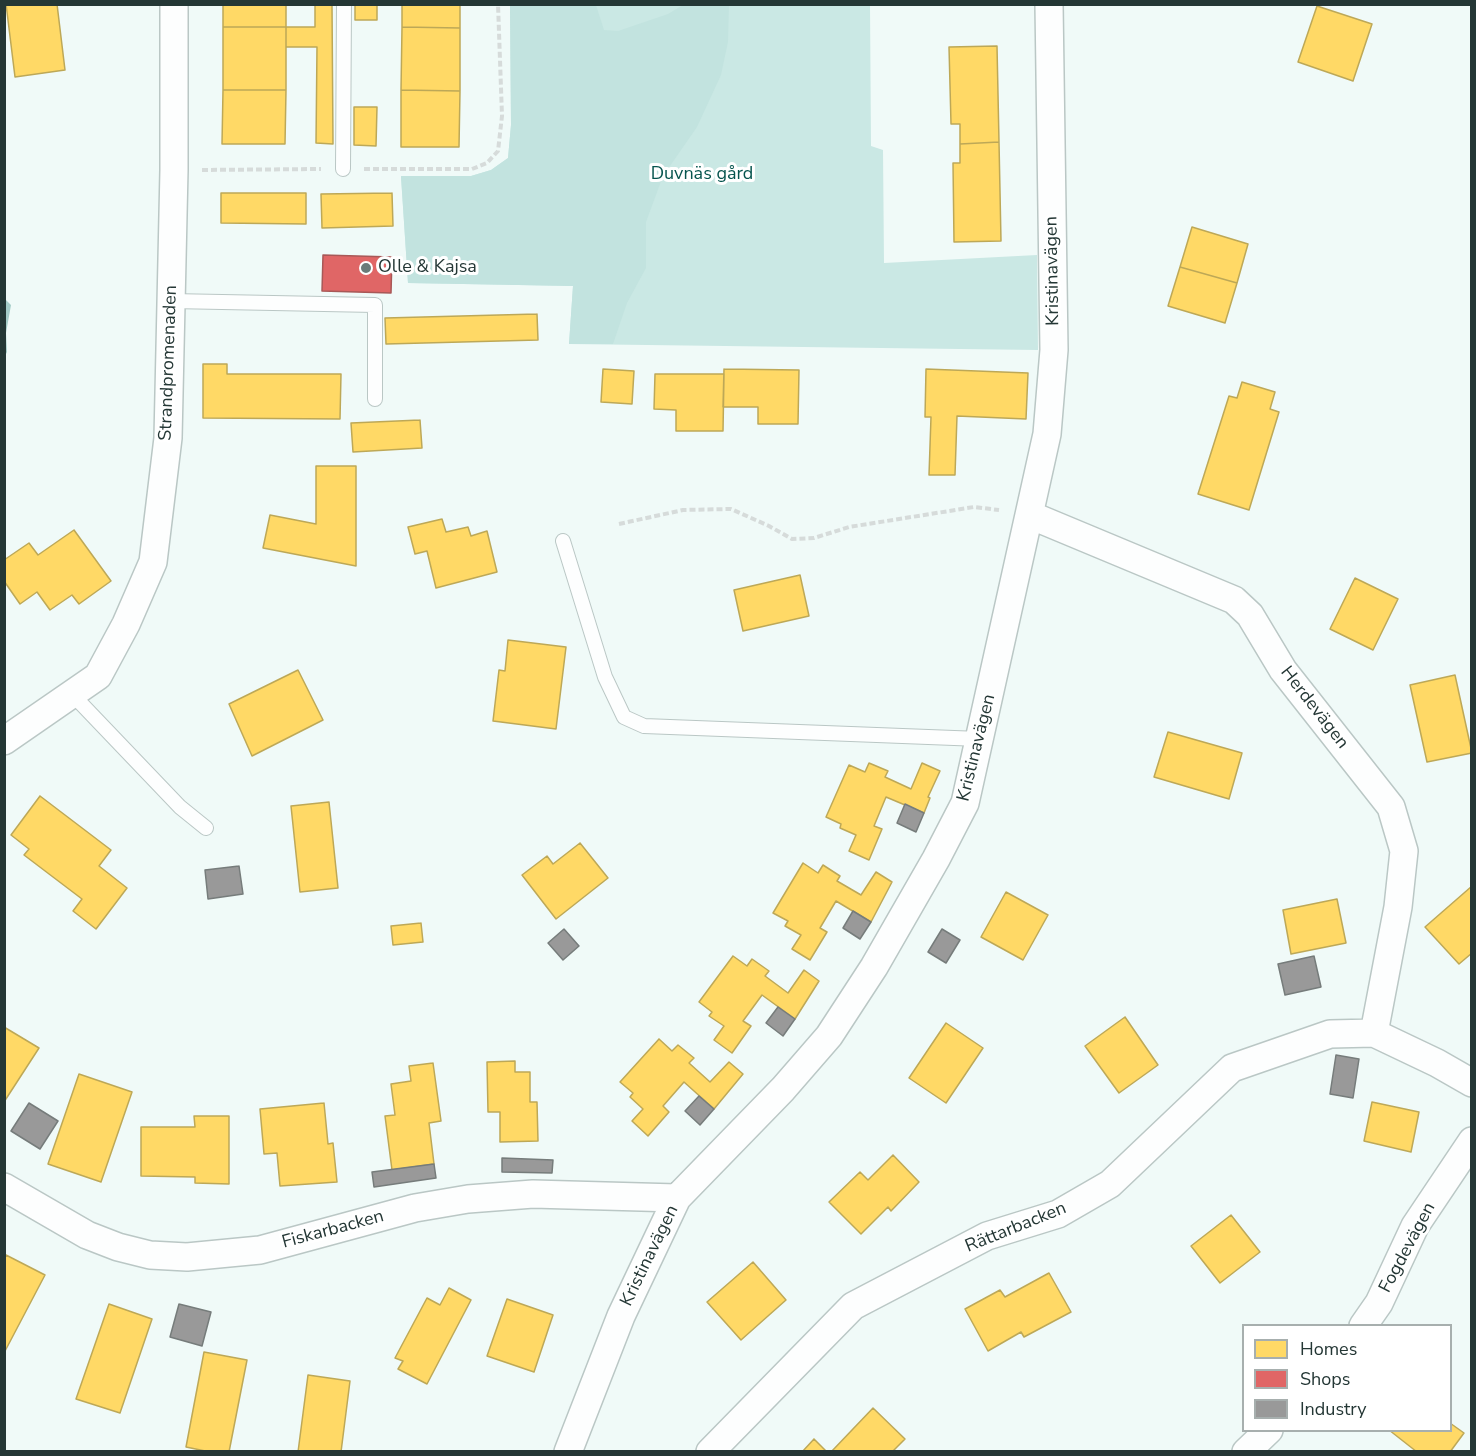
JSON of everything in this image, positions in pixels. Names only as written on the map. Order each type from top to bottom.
[{"type":"street","name":"Strandpromenaden","points":[[4,741],[98,676],[126,624],[153,562],[168,438],[174,170],[174,4]]},
{"type":"street","name":"Kristinavägen","points":[[568,1452],[621,1316],[677,1198],[783,1089],[830,1036],[874,967],[936,859],[965,803],[981,740],[1047,434],[1054,350],[1048,4]]},
{"type":"street","name":"Herdevägen","points":[[1030,515],[1234,600],[1250,615],[1283,670],[1391,807],[1404,851],[1398,907],[1374,1034]]},
{"type":"street","name":"Rättarbacken","points":[[710,1452],[853,1306],[987,1236],[1058,1214],[1110,1184],[1232,1068],[1330,1034],[1374,1034],[1437,1063],[1472,1083]]},
{"type":"street","name":"Fogdevägen","points":[[1364,1324],[1379,1303],[1415,1226],[1472,1141]]},
{"type":"street","name":"Fiskarbacken","points":[[4,1187],[87,1234],[118,1247],[150,1256],[187,1257],[260,1250],[415,1208],[468,1199],[533,1194],[677,1198]]},
{"type":"street","points":[[1246,1452],[1268,1432]]},
{"type":"lane","points":[[343,169],[344,4]]},
{"type":"lane","points":[[171,301],[375,305],[375,399]]},
{"type":"lane","points":[[563,541],[605,677],[624,717],[644,726],[981,740]]},
{"type":"lane","points":[[72,694],[180,807],[206,828]]},
{"type":"path","points":[[174,170],[472,169],[487,163],[498,151],[502,116],[498,4]]},
{"type":"path","points":[[619,524],[683,510],[731,509],[792,539],[814,538],[849,527],[974,507],[1030,515]]},
{"type":"green space","name":"Duvnäs gård","points":[[510,5],[870,5],[871,146],[883,150],[884,263],[1037,255],[1038,350],[569,344],[573,286],[408,283],[401,177],[471,176],[491,170],[508,158],[511,125]]},
{"type":"shaded area","points":[[510,5],[596,5],[604,30],[618,31],[668,14],[683,5],[729,5],[728,42],[721,75],[697,127],[663,176],[646,222],[646,268],[627,303],[613,344],[569,344],[573,286],[408,283],[401,176],[471,176],[491,170],[508,158],[511,125]]},
{"type":"shaded area","points":[[4,298],[11,305],[5,356]]},
{"type":"building: Homes","points":[[6,4],[57,4],[65,70],[15,77]]},
{"type":"building: Homes","points":[[223,4],[286,4],[286,27],[223,27]]},
{"type":"building: Homes","points":[[315,4],[332,4],[333,144],[316,143],[317,47],[286,47],[286,27],[315,27]]},
{"type":"building: Homes","points":[[355,4],[377,4],[377,20],[355,20]]},
{"type":"building: Homes","points":[[402,4],[460,4],[460,28],[402,27]]},
{"type":"building: Homes","points":[[1317,6],[1372,24],[1353,81],[1298,62]]},
{"type":"building: Homes","points":[[223,27],[286,27],[286,90],[223,90]]},
{"type":"building: Homes","points":[[402,27],[460,28],[460,91],[401,90]]},
{"type":"building: Homes","points":[[997,46],[999,142],[960,144],[960,124],[951,124],[949,47]]},
{"type":"building: Homes","points":[[223,90],[286,90],[285,144],[222,144]]},
{"type":"building: Homes","points":[[401,90],[460,91],[459,147],[401,147]]},
{"type":"building: Homes","points":[[354,107],[377,107],[376,146],[354,145]]},
{"type":"building: Homes","points":[[999,142],[1001,241],[954,242],[953,163],[960,163],[960,144]]},
{"type":"building: Homes","points":[[221,193],[306,193],[306,224],[221,223]]},
{"type":"building: Homes","points":[[392,193],[393,226],[322,228],[321,194]]},
{"type":"building: Homes","points":[[1192,227],[1248,244],[1237,283],[1180,267]]},
{"type":"building: Homes","points":[[1180,267],[1237,283],[1225,323],[1168,306]]},
{"type":"building: Homes","points":[[537,314],[538,340],[386,344],[385,318]]},
{"type":"building: Homes","points":[[203,364],[227,364],[227,374],[341,374],[340,419],[203,418]]},
{"type":"building: Homes","points":[[603,369],[634,371],[632,404],[601,402]]},
{"type":"building: Homes","points":[[724,369],[799,370],[798,424],[758,424],[758,407],[723,407]]},
{"type":"building: Homes","points":[[926,369],[1028,373],[1026,419],[957,416],[955,475],[929,475],[931,417],[925,417]]},
{"type":"building: Homes","points":[[655,374],[724,374],[723,431],[676,431],[676,410],[654,409]]},
{"type":"building: Homes","points":[[1242,382],[1275,392],[1270,409],[1279,412],[1249,510],[1198,494],[1229,396],[1237,398]]},
{"type":"building: Homes","points":[[420,420],[422,448],[353,452],[351,423]]},
{"type":"building: Homes","points":[[316,466],[356,466],[356,566],[263,548],[270,515],[316,524]]},
{"type":"building: Homes","points":[[442,519],[446,532],[468,527],[471,536],[487,531],[497,572],[436,588],[427,551],[415,554],[408,527]]},
{"type":"building: Homes","points":[[74,530],[111,581],[79,604],[72,595],[50,610],[37,592],[20,604],[4,581],[4,560],[29,543],[38,555]]},
{"type":"building: Homes","points":[[800,575],[809,616],[743,631],[734,590]]},
{"type":"building: Homes","points":[[1355,578],[1398,599],[1373,650],[1330,629]]},
{"type":"building: Homes","points":[[508,640],[566,647],[556,729],[493,721],[499,670],[505,671]]},
{"type":"building: Homes","points":[[298,670],[323,720],[252,756],[229,704]]},
{"type":"building: Homes","points":[[1455,675],[1472,753],[1427,762],[1410,685]]},
{"type":"building: Homes","points":[[1168,732],[1242,753],[1229,799],[1154,777]]},
{"type":"building: Homes","points":[[869,763],[888,771],[885,777],[911,789],[922,763],[940,771],[928,797],[930,798],[924,813],[886,797],[874,826],[882,829],[869,860],[849,851],[856,835],[840,828],[841,824],[826,817],[849,765],[865,772]]},
{"type":"building: Homes","points":[[40,796],[111,850],[99,866],[127,888],[96,929],[73,911],[82,899],[24,855],[29,849],[11,835]]},
{"type":"building: Homes","points":[[329,802],[338,888],[300,892],[291,806]]},
{"type":"building: Homes","points":[[580,843],[608,878],[556,919],[522,875],[547,856],[553,864]]},
{"type":"building: Homes","points":[[803,863],[818,873],[823,865],[840,876],[837,881],[861,895],[876,872],[892,882],[871,922],[836,901],[820,928],[827,932],[810,960],[792,949],[801,935],[785,926],[788,921],[773,913]]},
{"type":"building: Homes","points":[[1472,886],[1472,953],[1459,964],[1425,927]]},
{"type":"building: Homes","points":[[1006,892],[1048,915],[1023,960],[981,937]]},
{"type":"building: Homes","points":[[1337,899],[1346,943],[1291,954],[1283,910]]},
{"type":"building: Homes","points":[[421,923],[423,942],[393,945],[391,926]]},
{"type":"building: Homes","points":[[733,956],[747,966],[752,959],[769,971],[765,976],[788,993],[804,970],[819,981],[795,1019],[762,995],[743,1021],[751,1026],[732,1053],[714,1040],[724,1026],[709,1016],[712,1012],[699,1002]]},
{"type":"building: Homes","points":[[1125,1017],[1158,1065],[1119,1093],[1085,1046]]},
{"type":"building: Homes","points":[[946,1023],[983,1048],[946,1103],[909,1078]]},
{"type":"building: Homes","points":[[4,1027],[39,1048],[4,1102]]},
{"type":"building: Homes","points":[[659,1039],[672,1051],[678,1045],[694,1058],[689,1063],[710,1082],[729,1062],[743,1074],[714,1109],[684,1082],[663,1106],[669,1112],[648,1136],[632,1121],[643,1109],[630,1097],[633,1093],[620,1082]]},
{"type":"building: Homes","points":[[515,1061],[515,1072],[530,1072],[530,1102],[537,1102],[538,1141],[500,1142],[500,1112],[488,1112],[487,1062]]},
{"type":"building: Homes","points":[[433,1063],[441,1121],[429,1123],[434,1164],[392,1170],[385,1116],[395,1115],[391,1084],[411,1081],[409,1066]]},
{"type":"building: Homes","points":[[79,1074],[132,1092],[101,1182],[48,1164]]},
{"type":"building: Homes","points":[[1372,1102],[1419,1112],[1411,1152],[1364,1141]]},
{"type":"building: Homes","points":[[324,1103],[328,1144],[333,1143],[337,1182],[280,1186],[277,1153],[264,1154],[260,1109]]},
{"type":"building: Homes","points":[[194,1116],[229,1116],[229,1184],[195,1183],[195,1177],[141,1176],[141,1127],[195,1127]]},
{"type":"building: Homes","points":[[893,1155],[919,1182],[891,1211],[888,1207],[861,1234],[829,1202],[860,1172],[868,1180]]},
{"type":"building: Homes","points":[[1231,1215],[1260,1252],[1220,1283],[1191,1246]]},
{"type":"building: Homes","points":[[6,1255],[45,1275],[4,1353],[4,1258]]},
{"type":"building: Homes","points":[[753,1262],[786,1300],[741,1340],[707,1302]]},
{"type":"building: Homes","points":[[1049,1273],[1071,1312],[1024,1337],[1021,1332],[988,1351],[965,1309],[1000,1290],[1005,1297]]},
{"type":"building: Homes","points":[[449,1288],[471,1300],[427,1384],[398,1369],[403,1361],[395,1358],[427,1298],[440,1305]]},
{"type":"building: Homes","points":[[507,1299],[553,1315],[534,1372],[487,1356]]},
{"type":"building: Homes","points":[[109,1304],[152,1319],[120,1413],[76,1399]]},
{"type":"building: Homes","points":[[204,1352],[247,1360],[229,1452],[210,1452],[186,1447]]},
{"type":"building: Homes","points":[[308,1375],[350,1381],[341,1452],[298,1452]]},
{"type":"building: Homes","points":[[873,1408],[905,1439],[892,1452],[831,1452]]},
{"type":"building: Homes","points":[[1452,1424],[1464,1433],[1450,1452],[1417,1452],[1392,1432],[1452,1432]]},
{"type":"building: Homes","points":[[814,1439],[827,1452],[802,1452]]},
{"type":"building: Shops","points":[[323,255],[392,257],[391,293],[322,291]]},
{"type":"building: Industry","points":[[905,804],[924,813],[916,832],[897,823]]},
{"type":"building: Industry","points":[[239,866],[243,894],[208,899],[205,870]]},
{"type":"building: Industry","points":[[853,911],[871,922],[860,939],[843,928]]},
{"type":"building: Industry","points":[[564,929],[579,946],[563,960],[548,943]]},
{"type":"building: Industry","points":[[942,929],[960,940],[946,963],[928,952]]},
{"type":"building: Industry","points":[[1314,956],[1321,987],[1285,995],[1278,964]]},
{"type":"building: Industry","points":[[778,1007],[795,1019],[783,1036],[766,1023]]},
{"type":"building: Industry","points":[[1336,1055],[1359,1059],[1353,1098],[1330,1094]]},
{"type":"building: Industry","points":[[699,1096],[714,1109],[700,1125],[685,1111]]},
{"type":"building: Industry","points":[[29,1103],[58,1121],[40,1149],[11,1131]]},
{"type":"building: Industry","points":[[502,1158],[553,1160],[552,1173],[502,1172]]},
{"type":"building: Industry","points":[[434,1164],[436,1178],[374,1187],[372,1172]]},
{"type":"building: Industry","points":[[179,1304],[211,1312],[202,1346],[170,1337]]},
{"type":"place","name":"Olle & Kajsa","points":[[366,268]]}]
